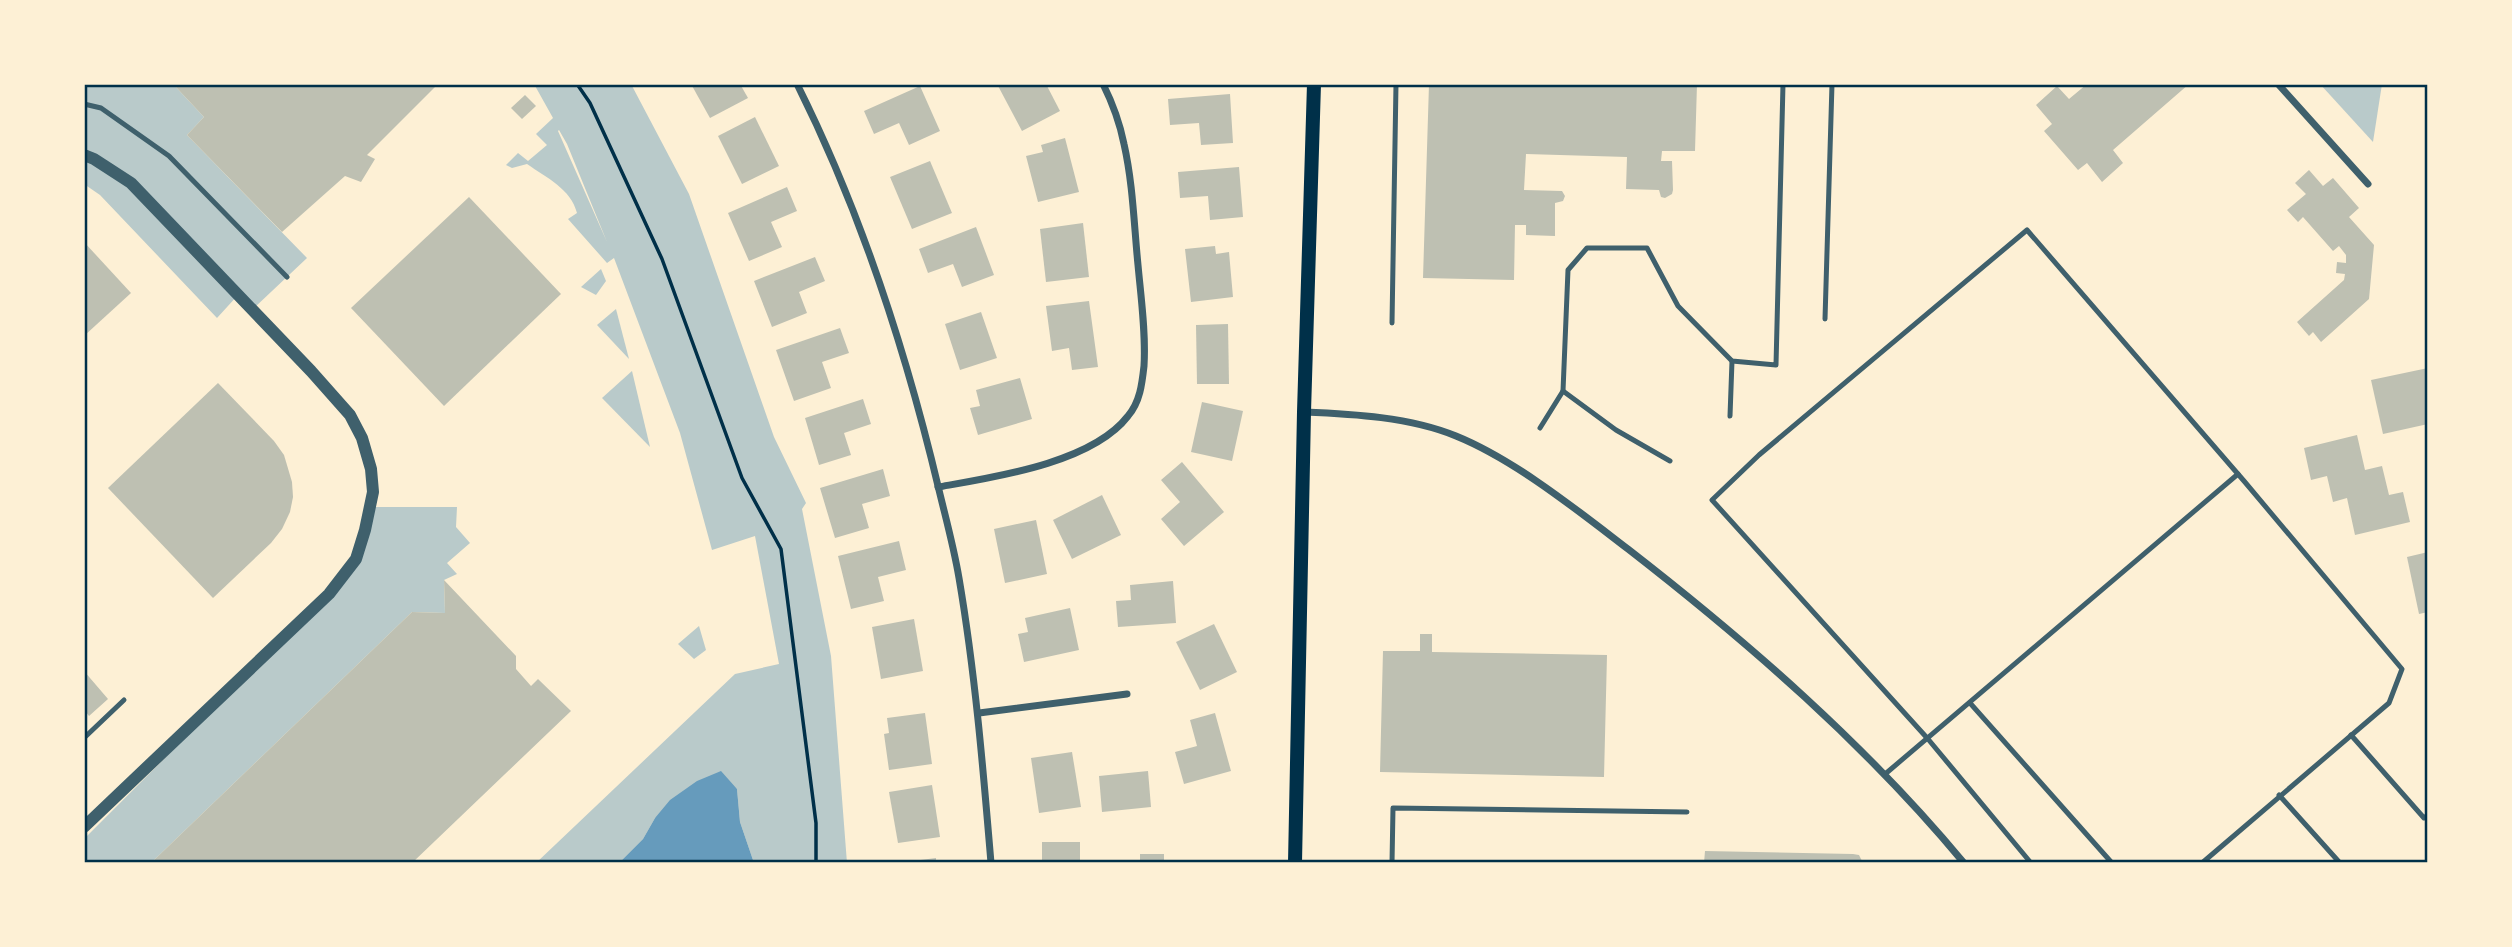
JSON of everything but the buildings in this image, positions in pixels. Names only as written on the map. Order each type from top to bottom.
[{"type":"main road","points":[[1295,863],[1314,84]]},
{"type":"street","points":[[797,84],[858,226],[920,408],[959,576],[979,713],[991,863]]},
{"type":"street","points":[[938,487],[983,479],[1086,450],[1109,436],[1129,416],[1140,396],[1143,351],[1131,181],[1124,142],[1103,84]]},
{"type":"street","points":[[2278,84],[2368,184]]},
{"type":"street","points":[[84,155],[133,185],[350,415],[362,438],[371,469],[373,492],[356,559],[329,594],[84,827]]},
{"type":"street","points":[[1304,412],[1341,413],[1414,424],[1454,435],[1488,451],[1573,506],[1708,611],[1825,716],[1965,863]]},
{"type":"street","points":[[979,713],[1127,694]]},
{"type":"lane","points":[[1392,323],[1396,84]]},
{"type":"lane","points":[[1540,428],[1563,391],[1568,270],[1587,248],[1647,248],[1678,306],[1732,361],[1776,365],[1783,84]]},
{"type":"lane","points":[[1825,318],[1832,84]]},
{"type":"lane","points":[[84,104],[101,108],[169,156],[287,277]]},
{"type":"lane","points":[[2031,863],[1927,739],[1712,500],[1759,455],[2027,230],[2402,669],[2389,703],[2202,863]]},
{"type":"lane","points":[[1730,416],[1732,361]]},
{"type":"lane","points":[[1563,391],[1616,430],[1670,461]]},
{"type":"lane","points":[[1884,775],[2238,474]]},
{"type":"lane","points":[[84,738],[124,700]]},
{"type":"lane","points":[[1970,703],[2112,863]]},
{"type":"lane","points":[[2351,735],[2424,818],[2428,816]]},
{"type":"lane","points":[[2279,795],[2340,863]]},
{"type":"lane","points":[[1392,863],[1393,808],[1687,812]]},
{"type":"path","points":[[577,84],[590,103],[662,259],[742,478],[781,549],[816,823],[817,863]]},
{"type":"shaded area","points":[[84,84],[173,84],[204,117],[187,135],[307,258],[252,310],[238,295],[217,318],[100,195],[84,184]]},
{"type":"shaded area","points":[[534,84],[631,84],[689,194],[774,437],[806,503],[802,509],[831,656],[847,863],[754,863],[740,822],[737,789],[728,782],[655,818],[643,839],[619,863],[536,863],[735,674],[779,664],[755,536],[712,550],[680,433],[614,258],[607,263],[568,219],[577,213],[564,191],[527,164],[512,168],[506,165],[518,153],[528,161],[547,145],[536,134],[553,118]],"holes":[[[559,130],[567,144],[607,242]]]},
{"type":"shaded area","points":[[2320,84],[2382,84],[2373,142]]},
{"type":"shaded area","points":[[601,269],[606,281],[596,295],[581,287]]},
{"type":"shaded area","points":[[616,309],[629,359],[597,325]]},
{"type":"shaded area","points":[[632,371],[650,447],[602,398]]},
{"type":"shaded area","points":[[371,507],[457,507],[456,527],[470,543],[447,563],[457,574],[444,580],[445,613],[412,612],[151,863],[84,863],[84,839],[329,594],[356,559]]},
{"type":"shaded area","points":[[699,626],[706,650],[694,659],[678,644]]},
{"type":"water","points":[[721,771],[737,789],[740,822],[754,863],[619,863],[643,839],[670,800],[697,781]]}]
